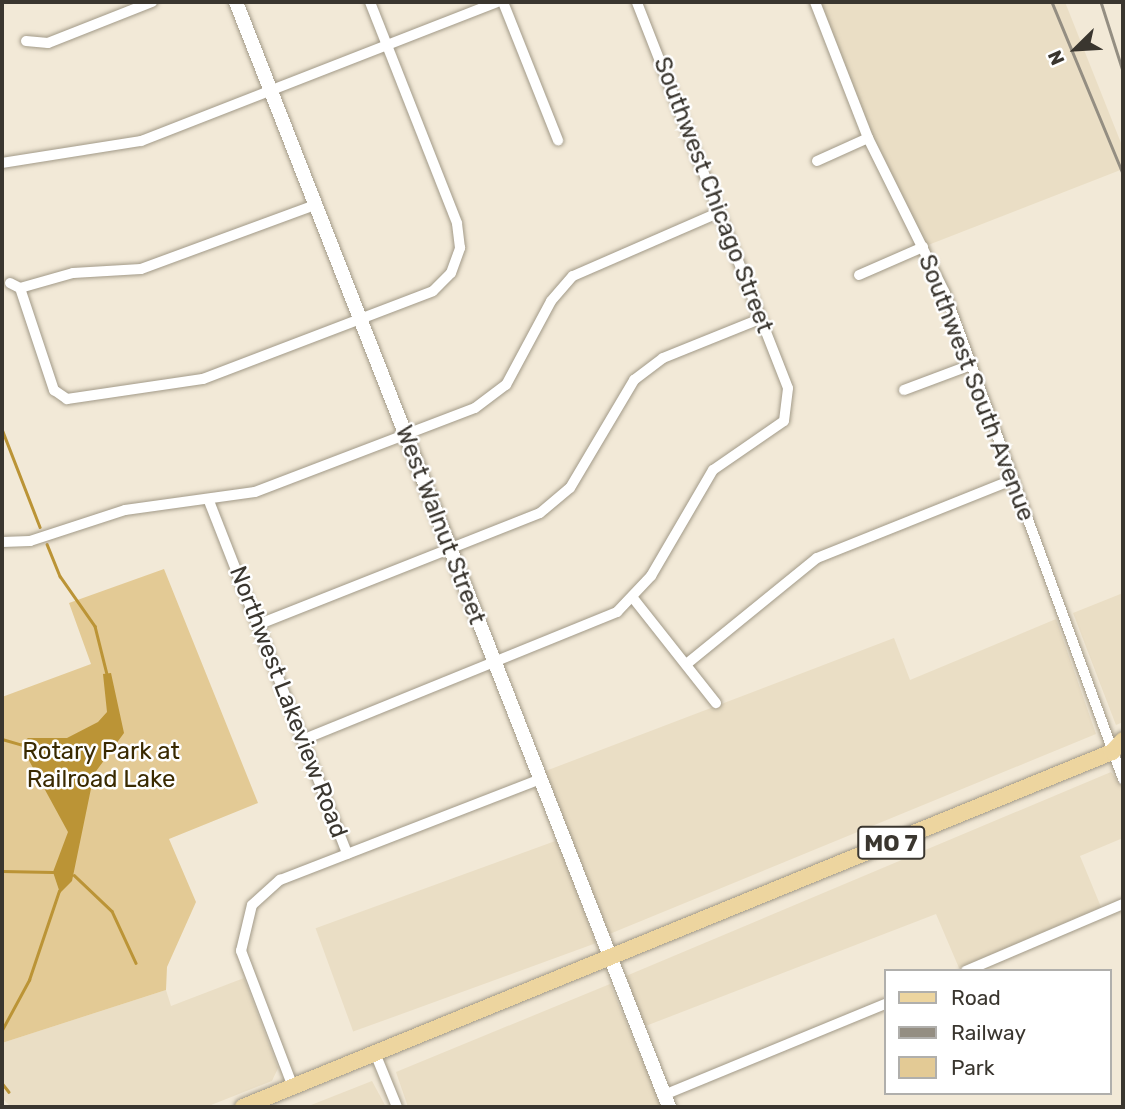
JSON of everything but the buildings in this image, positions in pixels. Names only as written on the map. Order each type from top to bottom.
[{"type":"main road","name":"MO 7","points":[[243,1107],[611,959],[1119,749]]},
{"type":"street","points":[[26,41],[48,43],[152,2]]},
{"type":"street","name":"West Walnut Street","points":[[236,2],[667,1101]]},
{"type":"street","points":[[20,288],[54,390],[60,398],[204,379],[433,291],[451,273],[460,248],[457,223],[370,2]]},
{"type":"street","points":[[2,163],[107,150],[500,2],[558,140]]},
{"type":"street","name":"Southwest Chicago Street","points":[[633,598],[713,470],[784,421],[788,388],[638,2]]},
{"type":"street","name":"Southwest South Avenue","points":[[815,2],[868,138],[923,247],[971,365],[1012,481],[1119,749],[1123,779]]},
{"type":"street","points":[[817,161],[868,138]]},
{"type":"street","points":[[9,283],[20,288],[73,273],[141,269],[315,205]]},
{"type":"street","points":[[2,542],[30,541],[125,510],[209,501],[275,485],[475,408],[506,385],[551,301],[573,275],[720,212]]},
{"type":"street","points":[[859,275],[923,247]]},
{"type":"street","points":[[257,625],[449,549],[556,502],[635,380],[663,358],[760,319]]},
{"type":"street","points":[[904,390],[971,365]]},
{"type":"street","points":[[689,662],[817,558],[1012,481]]},
{"type":"street","name":"Northwest Lakeview Road","points":[[209,501],[347,854],[280,880],[264,891],[246,919],[240,951],[293,1087]]},
{"type":"street","points":[[302,740],[588,629],[633,598],[689,662],[716,703]]},
{"type":"street","points":[[347,854],[540,779]]},
{"type":"street","points":[[971,969],[1123,904]]},
{"type":"street","points":[[667,1101],[884,1004]]},
{"type":"street","points":[[375,1053],[397,1107]]},
{"type":"shaded area","points":[[815,2],[1065,2],[1123,148],[1123,169],[923,247],[868,138]]},
{"type":"shaded area","points":[[1123,593],[1123,722],[1116,725],[1073,613]]},
{"type":"shaded area","points":[[1056,619],[1096,734],[607,935],[543,772],[894,638],[910,680]]},
{"type":"shaded area","points":[[111,673],[124,733],[94,774],[72,881],[60,893],[53,872],[68,832],[20,744],[28,738],[67,738],[98,722],[107,712],[103,674]]},
{"type":"shaded area","points":[[1111,772],[1123,789],[1123,838],[1080,856],[1101,907],[959,968],[936,914],[643,1027],[626,976]]},
{"type":"shaded area","points":[[558,840],[596,943],[353,1032],[316,928]]},
{"type":"shaded area","points":[[244,978],[278,1068],[272,1081],[206,1107],[11,1107],[2,1098],[2,1043],[166,990],[171,1006]]},
{"type":"shaded area","points":[[610,984],[662,1107],[408,1107],[396,1072]]},
{"type":"shaded area","points":[[372,1081],[386,1107],[306,1107]]},
{"type":"green space","name":"Rotary Park at Railroad Lake","points":[[164,569],[258,803],[169,839],[196,902],[167,967],[166,990],[2,1043],[2,697],[91,664],[69,603]]},
{"type":"waterway","points":[[2,429],[40,527]]},
{"type":"waterway","points":[[47,544],[60,576],[95,626],[107,674]]},
{"type":"waterway","points":[[2,739],[20,744]]},
{"type":"waterway","points":[[2,871],[53,872]]},
{"type":"waterway","points":[[74,875],[112,911],[136,963]]},
{"type":"waterway","points":[[2,1030],[29,980],[59,891]]},
{"type":"waterway","points":[[2,1083],[9,1092]]},
{"type":"railway","points":[[1052,2],[1123,173]]},
{"type":"railway","points":[[1101,2],[1123,71]]}]
